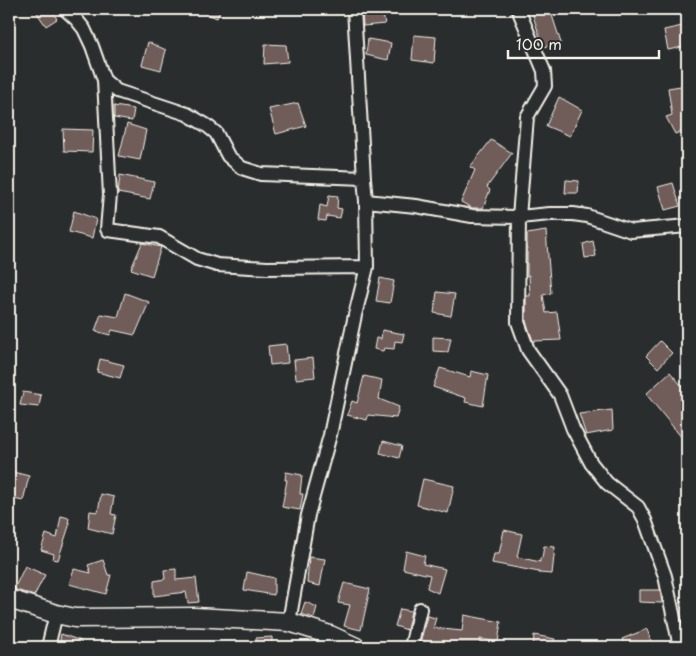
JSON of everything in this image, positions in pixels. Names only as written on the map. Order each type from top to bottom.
[{"type":"street","points":[[65,9],[84,29],[104,80],[110,195],[108,230],[159,237],[197,259],[217,265],[267,268],[366,267]]},
{"type":"street","points":[[289,622],[308,515],[330,435],[366,267],[366,201],[354,9]]},
{"type":"street","points":[[518,9],[544,71],[545,86],[527,117],[519,217],[518,322],[528,350],[560,395],[573,429],[591,463],[607,483],[638,507],[645,520],[665,576],[680,647]]},
{"type":"street","points":[[104,80],[117,91],[172,108],[206,125],[216,133],[228,156],[242,168],[261,174],[364,178]]},
{"type":"street","points":[[366,201],[416,206],[472,216],[519,217],[573,214],[587,216],[631,231],[687,226]]},
{"type":"street","points":[[9,599],[56,614],[76,618],[194,617],[289,622],[330,635],[356,647]]},
{"type":"street","points":[[411,647],[420,609]]},
{"type":"street","points":[[48,647],[56,614]]},
{"type":"building","points":[[45,9],[51,9],[57,19],[46,26],[37,13]]},
{"type":"building","points":[[195,9],[221,9],[217,18]]},
{"type":"building","points":[[362,9],[382,9],[385,24],[363,26]]},
{"type":"building","points":[[531,9],[550,9],[561,43],[543,47]]},
{"type":"building","points":[[687,25],[687,46],[668,50],[664,30]]},
{"type":"building","points":[[414,35],[436,37],[434,63],[412,60]]},
{"type":"building","points":[[368,39],[391,43],[388,60],[366,55]]},
{"type":"building","points":[[148,42],[166,50],[161,70],[142,65]]},
{"type":"building","points":[[265,44],[286,45],[288,62],[264,64]]},
{"type":"building","points":[[687,85],[687,129],[675,134],[666,117],[672,115],[668,88]]},
{"type":"building","points":[[559,97],[582,110],[570,136],[546,126]]},
{"type":"building","points":[[298,103],[306,126],[276,134],[269,109]]},
{"type":"building","points":[[114,106],[134,109],[132,121],[114,118]]},
{"type":"building","points":[[127,124],[146,130],[140,160],[119,156]]},
{"type":"building","points":[[63,129],[93,130],[92,152],[64,151]]},
{"type":"building","points":[[491,140],[512,153],[487,187],[490,190],[483,208],[472,208],[461,202],[475,170],[470,167]]},
{"type":"building","points":[[120,175],[154,182],[150,199],[118,193]]},
{"type":"building","points":[[566,180],[579,181],[578,193],[565,193]]},
{"type":"building","points":[[673,183],[680,206],[665,210],[658,187]]},
{"type":"building","points":[[329,195],[338,196],[337,208],[342,209],[340,218],[327,216],[326,221],[318,220],[320,205],[327,207]]},
{"type":"building","points":[[74,211],[96,219],[92,238],[69,232]]},
{"type":"building","points":[[546,231],[551,293],[543,295],[546,313],[557,312],[561,340],[533,341],[526,321],[526,296],[530,296],[529,275],[527,276],[527,234]]},
{"type":"building","points":[[593,241],[596,256],[585,258],[583,244]]},
{"type":"building","points":[[142,243],[161,247],[152,276],[131,269]]},
{"type":"building","points":[[380,278],[394,281],[390,303],[376,301]]},
{"type":"building","points":[[437,292],[455,294],[451,316],[434,313]]},
{"type":"building","points":[[125,293],[149,302],[135,335],[112,330],[110,335],[95,331],[101,314],[118,317]]},
{"type":"building","points":[[382,330],[404,334],[402,342],[395,341],[394,349],[384,348],[383,351],[374,349],[376,338],[381,339]]},
{"type":"building","points":[[433,337],[451,338],[448,352],[433,351]]},
{"type":"building","points":[[660,341],[672,353],[658,368],[646,356]]},
{"type":"building","points":[[286,344],[288,363],[270,365],[268,346]]},
{"type":"building","points":[[313,358],[315,377],[296,379],[294,360]]},
{"type":"building","points":[[100,359],[124,365],[120,378],[97,372]]},
{"type":"building","points":[[440,368],[470,377],[471,371],[488,375],[483,406],[465,402],[466,398],[433,387]]},
{"type":"building","points":[[670,372],[687,392],[687,444],[646,394]]},
{"type":"building","points":[[364,376],[382,380],[379,399],[399,407],[396,418],[368,415],[367,420],[347,415],[352,401],[357,403]]},
{"type":"building","points":[[23,392],[41,395],[39,407],[20,405]]},
{"type":"building","points":[[612,410],[613,430],[586,435],[579,414]]},
{"type":"building","points":[[383,441],[402,446],[399,458],[380,453]]},
{"type":"building","points":[[9,471],[29,476],[23,501],[9,498]]},
{"type":"building","points":[[286,472],[302,475],[300,494],[303,494],[300,510],[282,507],[287,480],[285,480]]},
{"type":"building","points":[[423,479],[454,486],[448,513],[417,505]]},
{"type":"building","points":[[101,494],[114,497],[111,514],[116,515],[112,534],[88,528],[90,511],[98,512]]},
{"type":"building","points":[[61,516],[69,518],[68,523],[70,523],[58,560],[53,559],[54,554],[41,550],[46,534],[57,538]]},
{"type":"building","points":[[504,530],[522,534],[517,557],[540,562],[544,546],[555,547],[552,574],[492,563],[494,554],[499,554]]},
{"type":"building","points":[[406,551],[425,556],[423,564],[445,569],[438,593],[427,588],[430,575],[403,569]]},
{"type":"building","points":[[309,557],[325,559],[320,586],[307,583]]},
{"type":"building","points":[[103,560],[108,575],[111,575],[106,594],[69,584],[74,569],[91,573],[88,565]]},
{"type":"building","points":[[25,566],[45,575],[34,596],[14,589]]},
{"type":"building","points":[[176,569],[176,580],[196,578],[199,602],[188,603],[186,592],[154,596],[154,581],[165,579],[164,570]]},
{"type":"building","points":[[247,572],[274,578],[274,595],[244,590]]},
{"type":"building","points":[[344,583],[370,589],[361,630],[344,626],[350,605],[338,603]]},
{"type":"building","points":[[639,590],[660,590],[662,603],[639,602]]},
{"type":"building","points":[[305,602],[317,607],[314,618],[301,614]]},
{"type":"building","points":[[400,609],[411,611],[407,630],[395,626]]},
{"type":"building","points":[[464,615],[501,622],[498,642],[480,639],[479,647],[439,647],[439,645],[421,640],[427,616],[436,618],[433,628],[462,631]]},
{"type":"building","points":[[647,629],[653,647],[625,647],[622,639]]},
{"type":"building","points":[[61,634],[81,641],[81,647],[59,647]]},
{"type":"building","points":[[534,635],[555,639],[553,647],[533,647]]},
{"type":"building","points":[[272,637],[272,647],[256,647],[256,638]]}]
